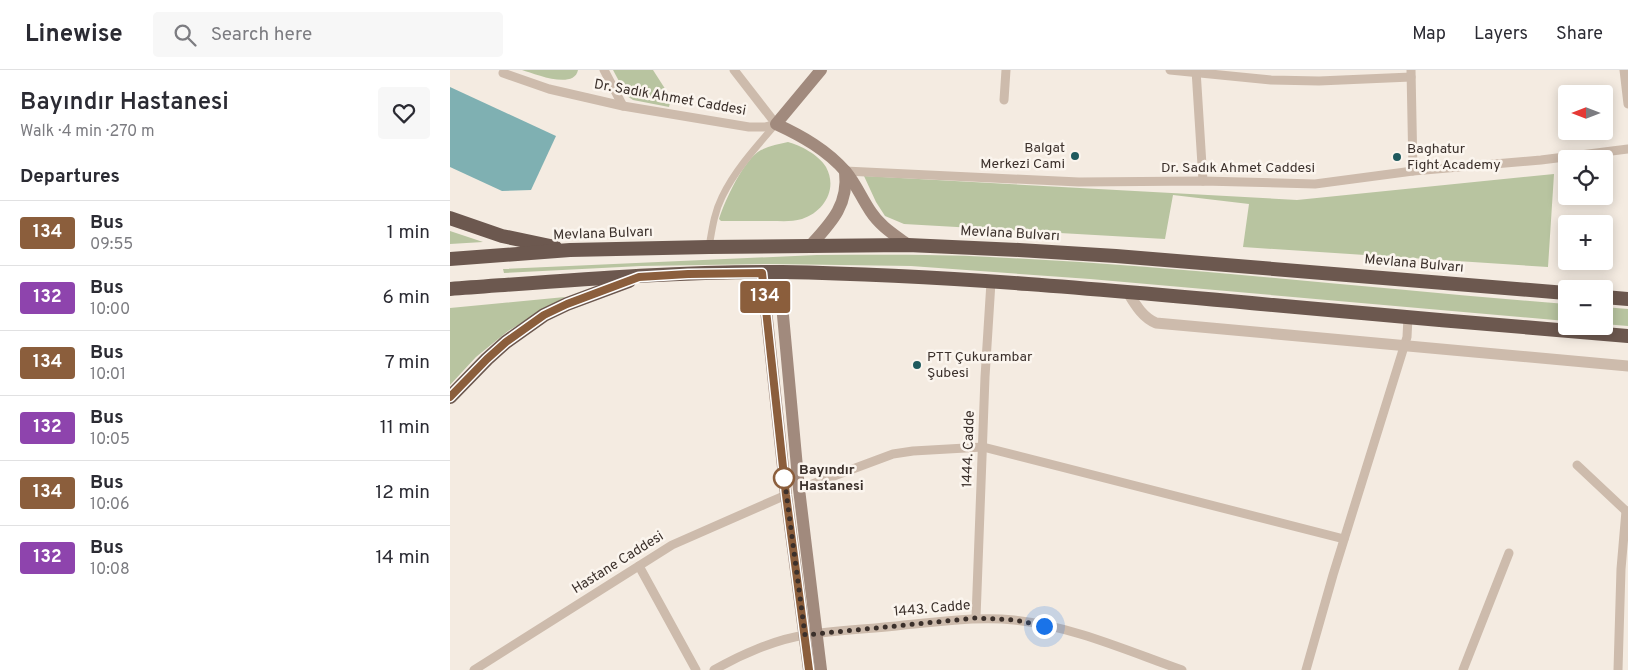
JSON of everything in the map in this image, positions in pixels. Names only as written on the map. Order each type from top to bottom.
[{"type":"highway","points":[[450,218],[502,236],[570,250]]},
{"type":"highway","name":"Mevlana Bulvarı","points":[[450,259],[570,250],[908,245],[1116,256],[1558,292]]},
{"type":"highway","points":[[450,289],[688,274],[779,272],[912,277],[1127,292],[1628,336]]},
{"type":"highway","points":[[450,397],[506,342],[544,315],[567,304],[639,277]]},
{"type":"highway","points":[[1613,298],[1628,299]]},
{"type":"main road","points":[[821,70],[776,124],[820,148],[845,171],[876,219],[908,245]]},
{"type":"main road","points":[[810,246],[826,229],[840,207],[846,184],[845,171]]},
{"type":"main road","points":[[779,272],[811,634],[809,670]]},
{"type":"main road","points":[[762,273],[786,495],[811,634],[822,670]]},
{"type":"main road","points":[[786,495],[799,489]]},
{"type":"street","points":[[604,70],[624,106]]},
{"type":"street","points":[[709,247],[713,222],[722,197],[752,151],[776,124],[734,70]]},
{"type":"street","points":[[1004,100],[1006,70]]},
{"type":"street","points":[[1170,70],[1196,71],[1272,80],[1319,81],[1411,74],[1413,172]]},
{"type":"street","points":[[1624,70],[1628,104]]},
{"type":"street","points":[[1196,71],[1203,181]]},
{"type":"street","name":"Dr. Sadık Ahmet Caddesi","points":[[503,73],[549,89],[624,106],[750,127],[765,127],[776,124]]},
{"type":"street","name":"Dr. Sadık Ahmet Caddesi","points":[[845,171],[1079,182],[1203,181],[1314,184],[1628,149]]},
{"type":"street","name":"1444. Cadde","points":[[976,618],[984,447],[985,377],[991,282]]},
{"type":"street","points":[[1127,292],[1140,311],[1156,323],[1628,366]]},
{"type":"street","points":[[1306,670],[1344,539],[1407,337],[1408,318]]},
{"type":"street","points":[[799,489],[893,454],[984,447],[1344,539]]},
{"type":"street","points":[[1577,465],[1627,511],[1621,569],[1618,670]]},
{"type":"street","name":"Hastane Caddesi","points":[[474,670],[680,541],[786,495]]},
{"type":"street","points":[[1463,670],[1509,553]]},
{"type":"street","points":[[639,566],[696,670]]},
{"type":"street","name":"1443. Cadde","points":[[714,670],[758,649],[811,634],[976,618],[1015,620],[1058,628],[1182,670]]},
{"type":"green space","points":[[522,70],[578,70],[575,76],[562,80]]},
{"type":"green space","points":[[613,70],[653,70],[671,98],[669,107],[633,100],[627,96]]},
{"type":"green space","points":[[788,142],[809,151],[819,158],[826,167],[830,183],[829,191],[827,199],[817,211],[810,216],[794,221],[721,221],[719,219],[726,201],[748,162],[761,150]]},
{"type":"green space","points":[[1554,174],[1548,267],[1243,247],[1249,204],[1173,195],[1165,239],[904,224],[885,216],[864,176],[1297,200]]},
{"type":"green space","points":[[450,231],[483,242],[450,244]]},
{"type":"green space","points":[[817,255],[969,256],[1134,266],[1558,303],[1558,320],[1090,279],[911,266],[770,264],[641,266],[504,273],[503,269]]},
{"type":"green space","points":[[565,297],[508,331],[476,357],[450,385],[450,308]]},
{"type":"green space","points":[[1613,308],[1628,309],[1628,326],[1613,325]]},
{"type":"water","points":[[450,87],[556,136],[531,190],[502,191],[450,167]]},
{"type":"bus line","name":"134","points":[[450,397],[506,342],[544,315],[567,304],[639,277],[762,273],[786,495],[809,670]]},
{"type":"place","name":"Balgat Merkezi Cami","points":[[1075,156]]},
{"type":"place","name":"Baghatur Fight Academy","points":[[1397,157]]},
{"type":"place","name":"PTT Çukurambar Şubesi","points":[[917,365]]},
{"type":"place","name":"Bayındır Hastanesi","points":[[784,478]]},
{"type":"route","points":[[784,478],[784,476],[805,635],[976,618],[1015,620],[1044,626]]}]
